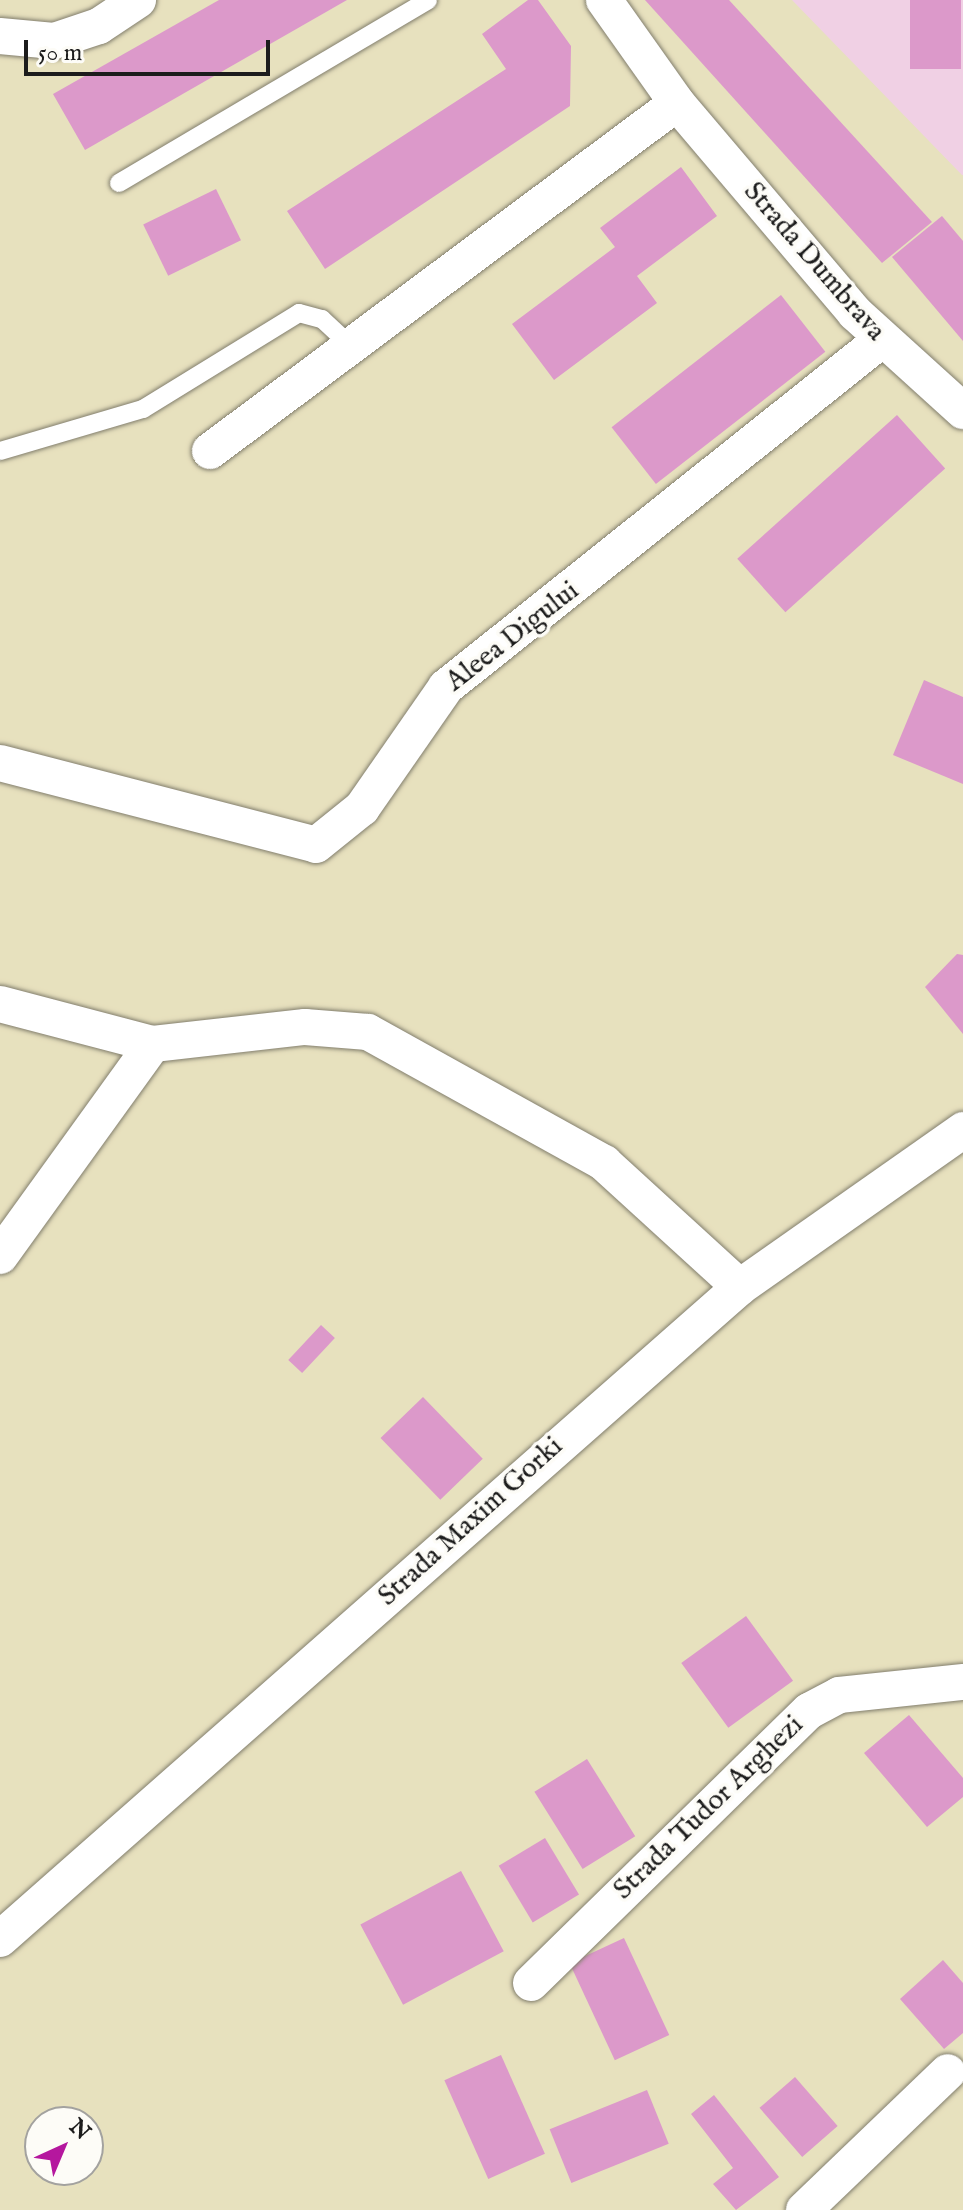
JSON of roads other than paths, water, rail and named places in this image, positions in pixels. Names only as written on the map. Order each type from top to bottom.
[{"type":"street","points":[[0,36],[54,41],[99,26],[138,0]]},
{"type":"street","name":"Strada Dumbrava","points":[[604,0],[677,103],[880,341],[963,411]]},
{"type":"street","points":[[210,451],[677,103]]},
{"type":"street","name":"Aleea Digului","points":[[0,763],[316,845],[362,808],[446,687],[880,341]]},
{"type":"street","points":[[0,1004],[153,1044],[305,1027],[368,1032],[604,1163],[740,1287]]},
{"type":"street","points":[[0,1256],[153,1044]]},
{"type":"street","name":"Strada Maxim Gorki","points":[[0,1939],[740,1287],[963,1130]]},
{"type":"street","name":"Strada Tudor Arghezi","points":[[531,1983],[809,1711],[839,1695],[963,1682]]},
{"type":"street","points":[[804,2210],[948,2072]]},
{"type":"lane","points":[[119,183],[428,0]]},
{"type":"lane","points":[[0,451],[143,409],[299,313],[322,319],[351,346]]}]
